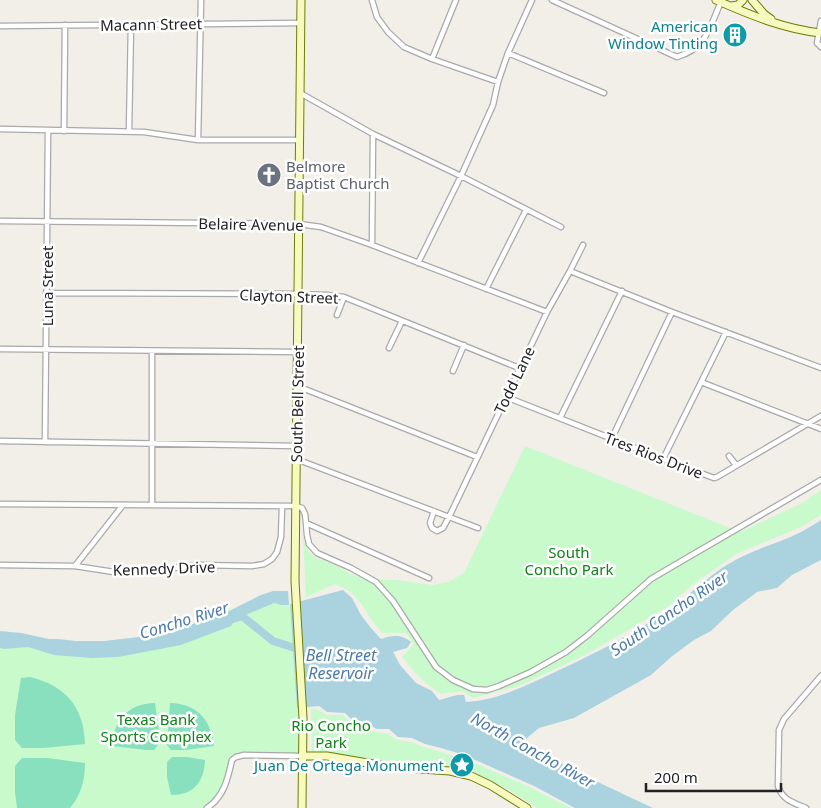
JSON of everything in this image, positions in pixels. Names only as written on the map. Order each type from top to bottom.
[{"type":"main road","name":"South Bell Street","points":[[301,0],[295,581],[303,718],[302,808]]},
{"type":"main road","points":[[732,6],[738,5],[743,0]]},
{"type":"main road","points":[[745,12],[751,0],[777,24]]},
{"type":"main road","points":[[718,1],[777,24],[820,33]]},
{"type":"main road","points":[[303,756],[327,756],[391,766],[450,771],[471,776],[490,785],[526,808]]},
{"type":"street","points":[[198,140],[201,0]]},
{"type":"street","points":[[372,0],[377,17],[388,32],[404,47],[498,82]]},
{"type":"street","points":[[432,59],[456,0]]},
{"type":"street","points":[[418,263],[493,105],[498,82],[508,53],[532,0]]},
{"type":"street","points":[[552,0],[677,57],[697,48],[706,37],[718,1]]},
{"type":"street","points":[[821,21],[817,44],[821,47]]},
{"type":"street","name":"Macann Street","points":[[0,26],[301,23]]},
{"type":"street","points":[[128,131],[131,24]]},
{"type":"street","points":[[64,130],[65,25]]},
{"type":"street","points":[[508,53],[604,93]]},
{"type":"street","points":[[300,94],[373,134],[560,227]]},
{"type":"street","points":[[0,129],[128,131],[198,140],[300,140]]},
{"type":"street","name":"Luna Street","points":[[45,442],[48,130]]},
{"type":"street","points":[[372,245],[373,134]]},
{"type":"street","points":[[486,289],[526,210]]},
{"type":"street","name":"Belaire Avenue","points":[[0,221],[299,224],[321,227],[547,312]]},
{"type":"street","name":"Todd Lane","points":[[449,517],[519,368],[583,245]]},
{"type":"street","points":[[570,271],[821,368]]},
{"type":"street","points":[[560,418],[622,291]]},
{"type":"street","name":"Clayton Street","points":[[46,293],[327,295],[344,298],[402,320],[519,368]]},
{"type":"street","points":[[337,315],[344,298]]},
{"type":"street","points":[[612,438],[672,312]]},
{"type":"street","points":[[390,348],[402,320]]},
{"type":"street","points":[[663,459],[726,332]]},
{"type":"street","points":[[453,371],[464,345]]},
{"type":"street","points":[[0,349],[297,352]]},
{"type":"street","points":[[152,351],[152,506]]},
{"type":"street","points":[[701,382],[821,429]]},
{"type":"street","points":[[297,386],[477,458]]},
{"type":"street","name":"Tres Rios Drive","points":[[506,397],[714,478],[821,416]]},
{"type":"street","points":[[0,441],[296,446]]},
{"type":"street","points":[[729,456],[736,465]]},
{"type":"street","points":[[296,459],[478,528]]},
{"type":"street","points":[[0,504],[296,506],[302,508],[305,514],[309,544],[318,553],[352,568],[376,582],[393,601],[436,667],[452,680],[473,689],[487,690],[531,672],[566,652],[651,580],[821,480]]},
{"type":"street","points":[[75,566],[123,505]]},
{"type":"street","name":"Kennedy Drive","points":[[0,565],[75,566],[114,572],[141,572],[198,565],[252,566],[264,564],[272,559],[277,552],[281,537],[282,507]]},
{"type":"street","points":[[434,512],[430,523],[432,528],[438,531],[443,528],[449,517]]},
{"type":"street","points":[[306,523],[429,578]]},
{"type":"street","points":[[806,808],[780,794],[778,786],[779,730],[784,719],[821,676]]},
{"type":"street","points":[[207,808],[222,793],[229,776],[232,760],[236,757],[244,755],[303,756]]},
{"type":"green space","name":"South Concho Park","points":[[525,446],[740,532],[804,502],[821,490],[821,515],[801,527],[736,554],[691,586],[669,606],[587,654],[519,686],[473,698],[462,691],[441,694],[427,684],[402,657],[414,644],[406,633],[382,633],[351,592],[335,584],[306,597],[303,537],[309,552],[316,558],[329,562],[366,580],[397,580],[433,585],[448,582],[464,573]]},
{"type":"green space","name":"Texas Bank Sports Complex","points":[[274,603],[303,608],[303,756],[245,755],[232,760],[222,793],[207,808],[0,808],[0,639],[94,655]]},
{"type":"green space","points":[[30,677],[54,686],[71,700],[81,719],[85,744],[22,748],[15,740],[15,715],[21,678]]},
{"type":"green space","points":[[155,703],[159,731],[158,745],[154,750],[112,746],[116,728],[124,715],[137,706]]},
{"type":"green space","points":[[170,703],[188,706],[201,715],[210,728],[214,746],[171,750],[167,745]]},
{"type":"green space","name":"Rio Concho Park","points":[[311,709],[318,710],[327,715],[342,715],[351,722],[361,724],[375,732],[388,734],[397,740],[412,742],[468,760],[571,808],[537,808],[511,791],[480,776],[455,768],[435,764],[419,765],[312,751]]},
{"type":"green space","points":[[172,757],[205,760],[200,781],[192,790],[186,793],[171,795],[167,777],[167,762]]},
{"type":"green space","points":[[22,758],[47,758],[85,763],[82,787],[70,808],[17,808],[15,766]]},
{"type":"water","points":[[821,520],[821,560],[792,575],[777,588],[757,592],[733,610],[711,631],[694,640],[651,675],[574,718],[539,728],[525,741],[540,753],[653,808],[575,808],[534,786],[464,755],[425,744],[412,738],[398,737],[389,729],[377,729],[361,721],[352,720],[345,713],[327,712],[319,706],[297,708],[290,604],[343,590],[352,598],[361,615],[381,639],[397,636],[411,642],[407,648],[393,652],[400,665],[416,683],[432,691],[439,700],[464,695],[466,702],[478,701],[523,687],[603,648],[665,612],[712,575],[740,557],[784,540]]},
{"type":"water","points":[[273,591],[288,591],[289,605],[274,603],[236,619],[231,626],[181,645],[118,657],[92,658],[54,655],[28,647],[0,648],[0,631],[49,639],[76,641],[104,641],[165,634],[221,615]]},
{"type":"waterway","name":"Concho River","points":[[233,619],[242,616],[273,641],[301,650]]},
{"type":"place","name":"American Window Tinting","points":[[735,35]]},
{"type":"place","name":"Belmore Baptist Church","points":[[269,175]]},
{"type":"place","name":"Juan De Ortega Monument","points":[[462,765]]},
{"type":"water label","name":"South Concho River","points":[[669,613]]},
{"type":"water label","name":"Bell Street Reservoir","points":[[341,664]]},
{"type":"water label","name":"North Concho River","points":[[533,750]]}]
